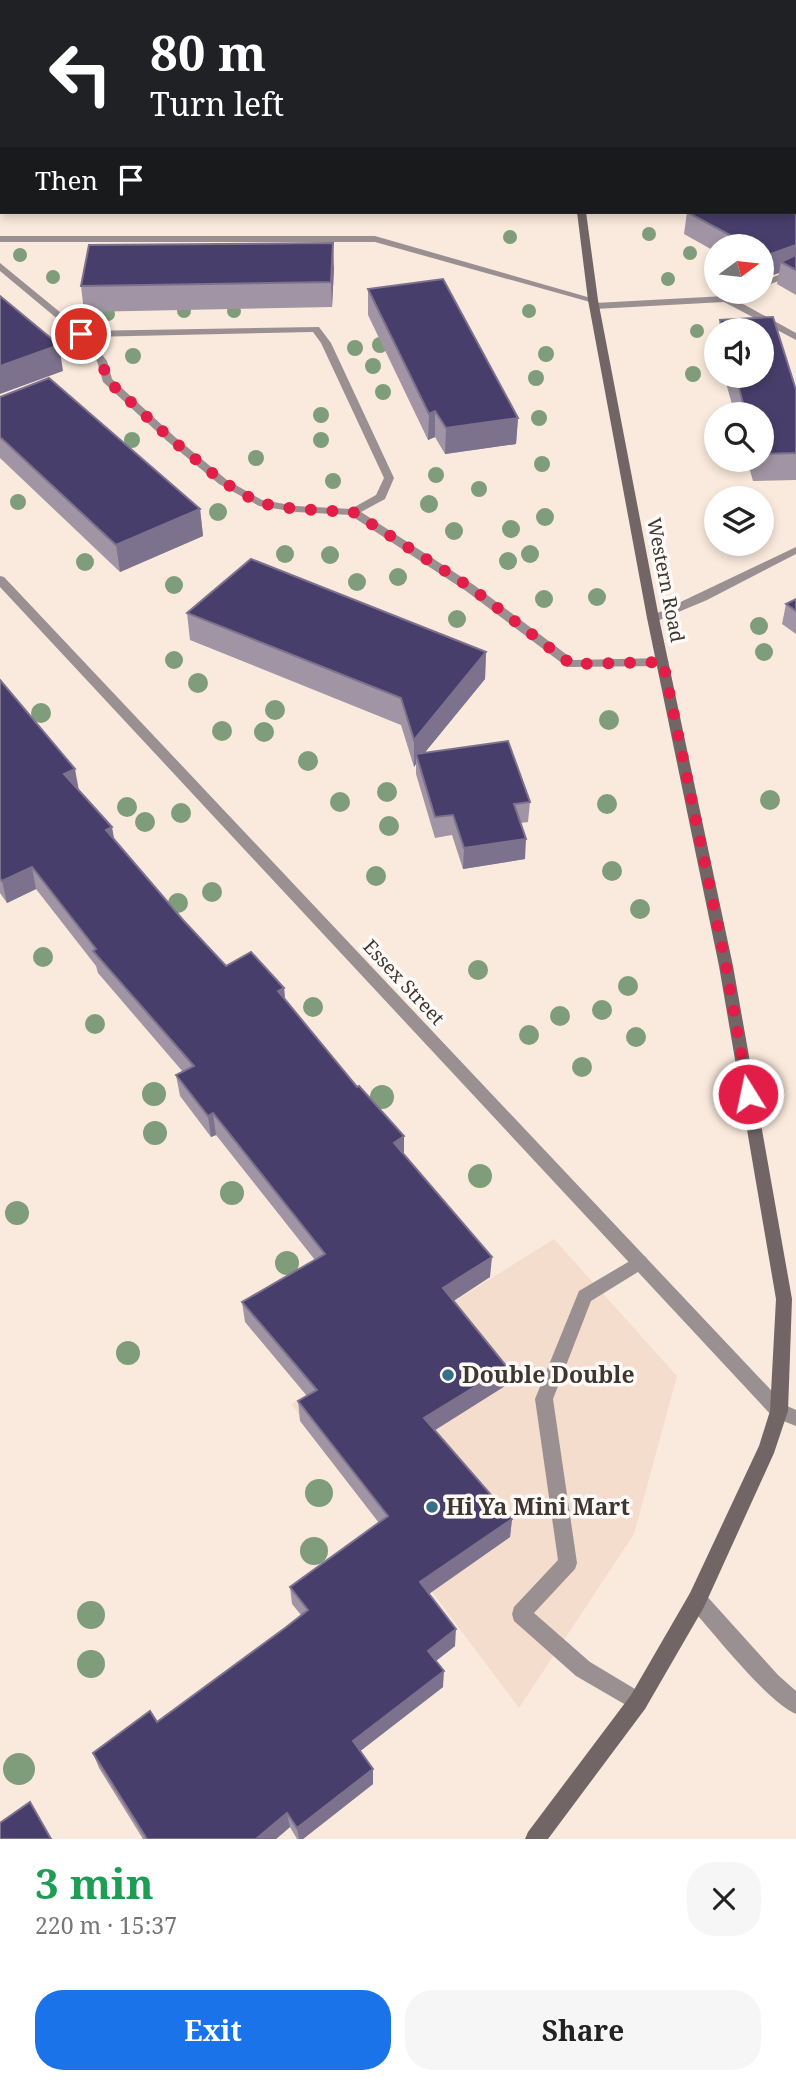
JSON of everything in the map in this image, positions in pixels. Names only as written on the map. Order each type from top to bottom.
[{"type":"main road","name":"Western Road","points":[[534,1839],[638,1702],[697,1600],[768,1447],[788,1414],[783,1299],[726,966],[653,618],[594,303],[580,214]]},
{"type":"street","points":[[0,239],[376,239],[594,303],[704,300]]},
{"type":"street","points":[[0,266],[81,334],[102,361],[107,380],[223,482],[259,503],[296,509],[353,512],[470,587],[571,664],[663,662]]},
{"type":"street","points":[[774,280],[796,271]]},
{"type":"street","points":[[735,304],[796,337]]},
{"type":"street","points":[[81,334],[316,329],[326,343],[389,478],[381,497],[353,512]]},
{"type":"street","points":[[653,618],[703,597],[796,550]]},
{"type":"street","name":"Essex Street","points":[[0,580],[640,1262],[788,1414]]},
{"type":"street","points":[[638,1702],[583,1669],[521,1614],[568,1563],[544,1399],[585,1296],[640,1262]]},
{"type":"street","points":[[697,1600],[771,1682],[796,1704]]},
{"type":"shaded area","points":[[554,1239],[677,1376],[634,1534],[519,1708],[291,1404]]},
{"type":"building","points":[[691,214],[796,214],[796,245],[774,253],[774,234],[728,234]]},
{"type":"building","points":[[333,243],[331,282],[81,286],[89,245]]},
{"type":"building","points":[[796,255],[796,270],[781,262]]},
{"type":"building","points":[[443,279],[518,418],[446,428],[435,411],[429,414],[368,289]]},
{"type":"building","points":[[0,296],[59,345],[0,366]]},
{"type":"building","points":[[774,320],[796,390],[796,453],[774,454],[774,402],[743,402],[739,388],[774,388]]},
{"type":"building","points":[[49,378],[200,509],[116,545],[0,437],[0,397]]},
{"type":"building","points":[[251,559],[486,652],[414,740],[401,698],[187,613]]},
{"type":"building","points":[[796,599],[796,611],[786,604]]},
{"type":"building","points":[[0,680],[75,769],[64,774],[112,827],[106,830],[226,966],[251,952],[284,988],[278,991],[357,1087],[359,1086],[404,1136],[394,1143],[492,1257],[443,1288],[507,1367],[424,1418],[512,1519],[420,1582],[456,1629],[428,1651],[444,1671],[353,1741],[373,1769],[297,1828],[287,1813],[256,1839],[147,1839],[93,1753],[150,1711],[157,1722],[308,1610],[290,1587],[388,1516],[298,1401],[317,1390],[242,1302],[325,1254],[213,1113],[208,1116],[176,1075],[194,1066],[93,951],[96,949],[32,867],[2,881],[0,878]]},
{"type":"building","points":[[508,741],[530,802],[514,804],[526,839],[464,848],[453,815],[435,817],[416,754]]},
{"type":"building","points":[[30,1802],[51,1839],[0,1839],[0,1823]]},
{"type":"place","name":"Double Double","points":[[448,1375]]},
{"type":"place","name":"Hi Ya Mini Mart","points":[[432,1507]]},
{"type":"route","points":[[81,334],[102,361],[107,380],[223,482],[259,503],[284,508],[353,512],[470,587],[571,664],[663,662],[726,966],[748,1094]]}]
